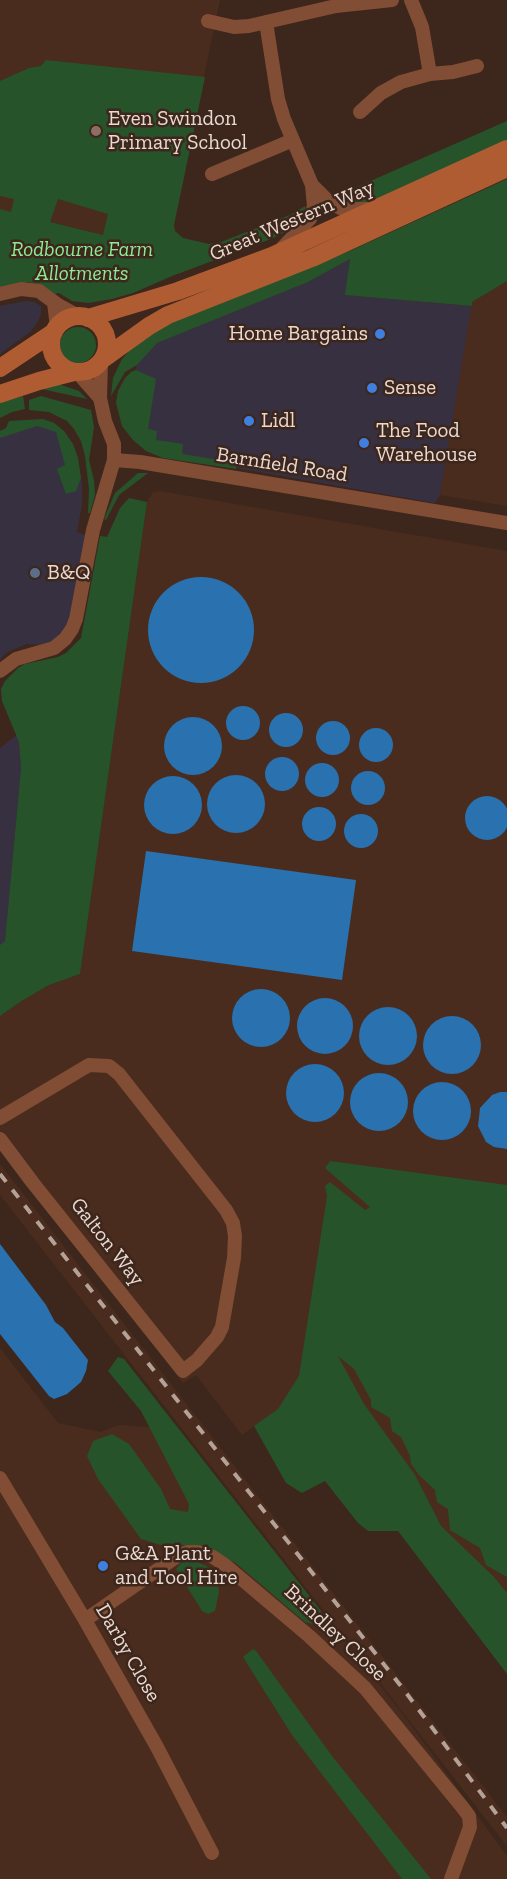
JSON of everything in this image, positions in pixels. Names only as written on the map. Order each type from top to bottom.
[{"type":"main road","name":"Great Western Way","points":[[83,317],[178,291],[272,256],[507,149]]},
{"type":"main road","name":"Great Western Way","points":[[102,361],[149,326],[168,315],[312,258],[507,168]]},
{"type":"main road","points":[[0,368],[66,319],[83,317],[98,323],[106,336],[106,352],[102,361],[90,370],[75,372],[0,394]]},
{"type":"main road","points":[[55,329],[51,340],[54,357],[66,369],[75,372]]},
{"type":"street","points":[[208,21],[234,27],[249,26],[344,2],[392,0]]},
{"type":"street","points":[[411,0],[422,27],[430,74]]},
{"type":"street","points":[[266,22],[278,99],[312,184],[314,206],[310,219],[272,256]]},
{"type":"street","points":[[360,112],[375,97],[390,87],[413,78],[477,66]]},
{"type":"street","points":[[212,174],[293,140]]},
{"type":"street","points":[[312,184],[328,201],[342,209],[350,211],[380,208]]},
{"type":"street","points":[[0,294],[21,289],[33,290],[83,317]]},
{"type":"street","points":[[54,303],[55,329]]},
{"type":"street","points":[[0,671],[23,656],[54,648],[65,639],[76,619],[94,522],[114,460],[114,444],[105,421],[100,398],[102,361]]},
{"type":"street","points":[[75,372],[100,398]]},
{"type":"street","name":"Barnfield Road","points":[[114,460],[507,523]]},
{"type":"street","name":"Galton Way","points":[[0,1118],[88,1065],[109,1066],[119,1074],[233,1222],[235,1236],[227,1305],[222,1327],[211,1346],[183,1371],[0,1139]]},
{"type":"street","name":"Darby Close","points":[[0,1478],[85,1620],[157,1747],[212,1853]]},
{"type":"street","name":"Brindley Close","points":[[85,1620],[179,1555],[199,1552],[225,1565],[284,1614],[365,1688],[463,1808],[468,1816],[470,1827],[451,1879]]},
{"type":"shaded area","name":"Even Swindon Primary School","points":[[0,0],[220,0],[167,252],[55,223],[29,219],[0,209]]},
{"type":"shaded area","points":[[350,259],[346,295],[472,306],[440,495],[435,503],[162,455],[147,444],[133,378],[138,362],[157,343],[308,282]]},
{"type":"shaded area","points":[[507,281],[507,506],[440,495],[472,302]]},
{"type":"shaded area","points":[[26,301],[41,306],[38,322],[30,332],[0,354],[0,306]]},
{"type":"shaded area","name":"B&Q","points":[[43,419],[54,423],[64,431],[73,444],[78,458],[82,485],[82,505],[77,532],[86,535],[71,621],[61,635],[47,645],[26,644],[6,653],[0,660],[0,431],[6,428],[9,421]]},
{"type":"shaded area","points":[[160,491],[507,551],[507,1671],[299,1377],[278,1409],[242,1435],[196,1375],[183,1383],[0,1150],[0,1016],[49,985],[80,974],[147,502],[153,492]]},
{"type":"shaded area","points":[[17,735],[21,768],[5,942],[0,945],[0,748]]},
{"type":"shaded area","points":[[0,1164],[507,1817],[507,1846],[0,1195]]},
{"type":"shaded area","points":[[0,1348],[58,1423],[100,1432],[119,1425],[179,1429],[408,1721],[507,1856],[507,1879],[0,1879]]},
{"type":"green space","name":"Even Swindon Primary School","points":[[46,60],[205,77],[174,225],[175,231],[183,238],[209,244],[221,242],[290,215],[305,206],[306,213],[301,221],[289,230],[271,239],[133,293],[112,299],[88,303],[72,301],[41,285],[28,282],[0,288],[0,209],[11,212],[14,199],[0,196],[0,81],[29,68],[41,66]],"holes":[[[58,199],[108,214],[103,235],[50,222]]]},
{"type":"green space","points":[[507,121],[507,141],[385,196],[360,204],[345,204],[334,197]]},
{"type":"green space","points":[[507,179],[507,281],[472,302],[472,306],[345,295],[350,259],[308,282],[157,343],[137,365],[125,372],[111,396],[113,378],[122,359],[156,328],[352,250]]},
{"type":"green space","points":[[78,327],[91,332],[96,345],[91,358],[78,363],[65,358],[60,345],[65,332]]},
{"type":"green space","points":[[136,370],[156,379],[148,429],[157,431],[156,440],[183,444],[183,454],[237,463],[236,469],[163,458],[146,451],[133,440],[122,426],[116,403],[118,391],[125,378]]},
{"type":"green space","points":[[58,384],[79,391],[87,399],[42,389]]},
{"type":"green space","points":[[23,396],[25,409],[0,418],[0,403]]},
{"type":"green space","points":[[41,396],[91,410],[94,427],[89,460],[95,495],[90,513],[88,513],[89,489],[85,456],[81,441],[67,421],[49,412],[29,410],[29,400]]},
{"type":"green space","points":[[43,419],[54,423],[64,431],[73,444],[81,478],[76,491],[66,494],[57,469],[65,465],[56,432],[37,426],[0,438],[0,431],[6,428],[9,421]]},
{"type":"green space","points":[[138,473],[148,473],[119,495],[106,520],[104,519],[115,493]]},
{"type":"green space","points":[[129,498],[147,502],[80,974],[49,985],[0,1016],[0,945],[5,941],[21,768],[19,742],[2,701],[1,689],[5,681],[18,668],[25,664],[58,657],[66,653],[81,638],[100,536],[107,537],[120,508]]},
{"type":"green space","points":[[330,1161],[507,1185],[507,1577],[486,1565],[480,1548],[450,1530],[448,1509],[437,1502],[435,1490],[411,1464],[410,1456],[401,1437],[392,1431],[390,1418],[371,1407],[371,1400],[354,1369],[338,1356],[364,1404],[415,1475],[441,1526],[494,1577],[507,1593],[507,1674],[398,1531],[368,1531],[358,1523],[325,1481],[302,1493],[286,1483],[254,1426],[278,1409],[299,1376],[327,1196],[325,1186],[330,1182],[365,1210],[370,1207],[325,1168]]},
{"type":"green space","points":[[118,1357],[124,1359],[321,1611],[313,1624],[305,1622],[237,1564],[202,1545],[161,1545],[141,1539],[98,1479],[87,1456],[93,1441],[112,1434],[129,1444],[161,1489],[170,1509],[188,1512],[189,1504],[141,1411],[108,1371]]},
{"type":"green space","points":[[193,1560],[213,1569],[217,1575],[219,1592],[215,1611],[208,1614],[202,1611],[176,1569],[181,1563]]},
{"type":"green space","points":[[253,1649],[332,1756],[431,1879],[402,1879],[292,1735],[243,1657]]},
{"type":"water","points":[[201,577],[221,581],[239,592],[250,610],[254,630],[250,650],[239,668],[221,679],[201,683],[181,679],[163,668],[152,650],[148,630],[152,610],[163,592],[181,581]]},
{"type":"water","points":[[243,706],[255,711],[260,723],[255,735],[243,740],[231,735],[226,723],[231,711]]},
{"type":"water","points":[[286,713],[298,718],[303,730],[298,742],[286,747],[274,742],[269,730],[274,718]]},
{"type":"water","points":[[193,717],[209,722],[217,730],[222,746],[217,762],[209,770],[193,775],[177,770],[169,762],[164,746],[169,730],[177,722]]},
{"type":"water","points":[[333,721],[345,726],[350,738],[345,750],[333,755],[321,750],[316,738],[321,726]]},
{"type":"water","points":[[376,728],[388,733],[393,745],[388,757],[376,762],[364,757],[359,745],[364,733]]},
{"type":"water","points":[[282,757],[294,762],[299,774],[294,786],[282,791],[270,786],[265,774],[270,762]]},
{"type":"water","points":[[322,763],[334,768],[339,780],[334,792],[322,797],[310,792],[305,780],[310,768]]},
{"type":"water","points":[[368,771],[380,776],[385,788],[380,800],[368,805],[356,800],[351,788],[356,776]]},
{"type":"water","points":[[236,775],[252,780],[260,788],[265,804],[260,820],[252,828],[236,833],[220,828],[212,820],[207,804],[212,788],[220,780]]},
{"type":"water","points":[[173,776],[189,781],[197,789],[202,805],[197,821],[189,829],[173,834],[157,829],[149,821],[144,805],[149,789],[157,781]]},
{"type":"water","points":[[487,796],[502,803],[509,818],[502,833],[487,840],[472,833],[465,818],[472,803]]},
{"type":"water","points":[[319,807],[331,812],[336,824],[331,836],[319,841],[307,836],[302,824],[307,812]]},
{"type":"water","points":[[361,814],[373,819],[378,831],[373,843],[361,848],[349,843],[344,831],[349,819]]},
{"type":"water","points":[[146,851],[356,880],[342,980],[132,951]]},
{"type":"water","points":[[261,989],[277,994],[285,1002],[290,1018],[285,1034],[277,1042],[261,1047],[245,1042],[237,1034],[232,1018],[237,1002],[245,994]]},
{"type":"water","points":[[319,998],[331,998],[341,1002],[349,1010],[353,1026],[349,1042],[341,1050],[331,1054],[319,1054],[309,1050],[301,1042],[297,1032],[297,1020],[301,1010],[309,1002]]},
{"type":"water","points":[[388,1007],[404,1012],[412,1020],[417,1036],[412,1052],[404,1060],[388,1065],[372,1060],[364,1052],[359,1036],[364,1020],[372,1012]]},
{"type":"water","points":[[452,1016],[468,1021],[476,1029],[481,1045],[476,1061],[468,1069],[452,1074],[436,1069],[428,1061],[423,1045],[428,1029],[436,1021]]},
{"type":"water","points":[[315,1064],[331,1069],[339,1077],[344,1093],[339,1109],[331,1117],[315,1122],[299,1117],[291,1109],[286,1093],[291,1077],[299,1069]]},
{"type":"water","points":[[379,1073],[395,1078],[403,1086],[408,1102],[403,1118],[395,1126],[379,1131],[363,1126],[355,1118],[350,1102],[355,1086],[363,1078]]},
{"type":"water","points":[[442,1082],[458,1087],[466,1095],[471,1111],[466,1127],[458,1135],[442,1140],[426,1135],[418,1127],[413,1111],[418,1095],[426,1087]]},
{"type":"water","points":[[507,1092],[507,1149],[494,1147],[486,1142],[478,1126],[480,1108],[492,1095]]},
{"type":"water","points":[[0,1244],[46,1305],[55,1322],[63,1328],[88,1360],[81,1382],[67,1394],[54,1399],[49,1396],[0,1334]]},
{"type":"railway","points":[[0,1174],[404,1690],[507,1828]]},
{"type":"place","name":"Even Swindon Primary School","points":[[96,131]]},
{"type":"place","name":"Home Bargains","points":[[380,334]]},
{"type":"place","name":"Sense","points":[[372,388]]},
{"type":"place","name":"Lidl","points":[[249,421]]},
{"type":"place","name":"The Food Warehouse","points":[[364,443]]},
{"type":"place","name":"B&Q","points":[[35,573]]},
{"type":"place","name":"G&A Plant and Tool Hire","points":[[103,1566]]},
{"type":"park label","name":"Rodbourne Farm Allotments","points":[[82,262]]}]
